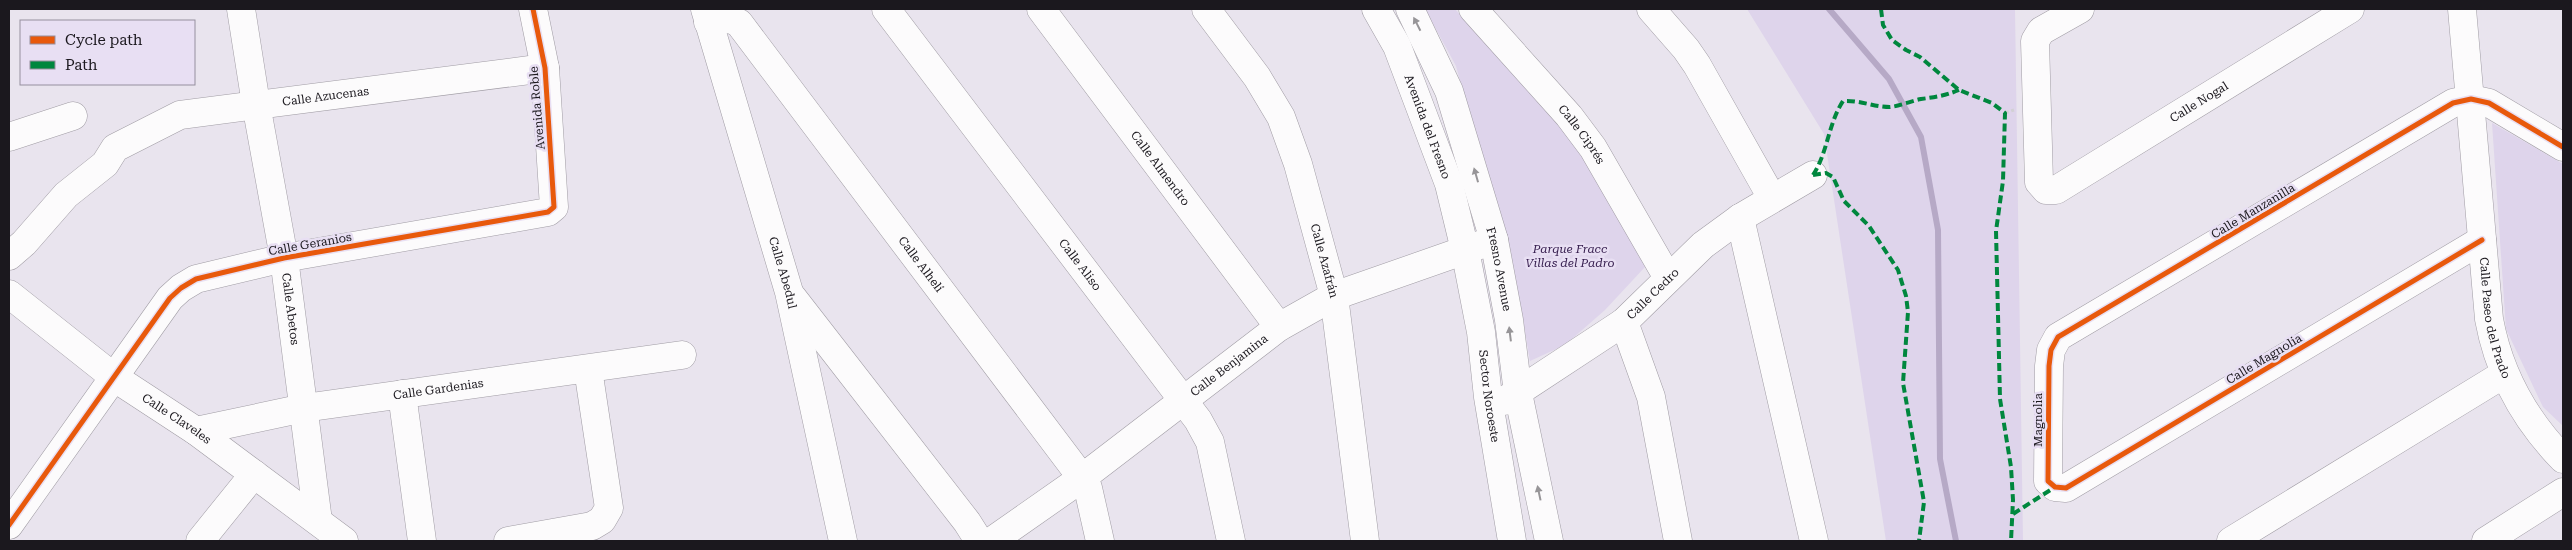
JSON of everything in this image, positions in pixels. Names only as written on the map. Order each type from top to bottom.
[{"type":"street","name":"Calle Abetos","points":[[241,9],[284,258],[318,521]]},
{"type":"street","name":"Avenida Roble","points":[[533,9],[544,68],[554,207]]},
{"type":"street","name":"Calle Aliso","points":[[886,9],[1183,401],[1210,442],[1231,541]]},
{"type":"street","name":"Calle Almendro","points":[[1041,9],[1279,327]]},
{"type":"street","name":"Calle Azafrán","points":[[1206,9],[1257,77],[1281,118],[1298,164],[1334,296],[1365,541]]},
{"type":"street","name":"Avenida del Fresno","points":[[1376,9],[1397,46],[1449,184],[1465,250]]},
{"type":"street","name":"Fresno Avenue","points":[[1410,9],[1449,91],[1494,240],[1509,320],[1518,393],[1549,541]]},
{"type":"street","name":"Calle Ciprés","points":[[1473,9],[1569,116],[1593,148],[1668,278]]},
{"type":"street","points":[[1651,9],[1686,49],[1697,65],[1772,198]]},
{"type":"street","name":"Calle Nogal","points":[[2080,9],[2041,32],[2035,41],[2039,182],[2046,190],[2056,190],[2350,9]]},
{"type":"street","name":"Calle Paseo del Prado","points":[[2462,9],[2472,99],[2489,319],[2495,350],[2504,374],[2533,424],[2563,458]]},
{"type":"street","name":"Calle Abedul","points":[[706,15],[789,292],[843,541]]},
{"type":"street","name":"Calle Alhelí","points":[[706,15],[731,19],[739,23],[1082,478],[1088,488],[1100,541]]},
{"type":"street","name":"Calle Azucenas","points":[[9,256],[24,243],[66,194],[105,164],[115,148],[180,115],[544,68]]},
{"type":"street","points":[[2472,99],[2489,103],[2563,147]]},
{"type":"street","name":"Calle Manzanilla","points":[[2051,350],[2058,337],[2453,103],[2472,99]]},
{"type":"street","points":[[9,137],[73,116]]},
{"type":"street","name":"Calle Cedro","points":[[1490,409],[1518,393],[1624,322],[1704,245],[1740,218],[1813,176]]},
{"type":"street","name":"Calle Geranios","points":[[9,525],[116,378],[170,298],[181,288],[196,279],[284,258],[548,212],[554,207]]},
{"type":"street","points":[[1740,218],[1814,541]]},
{"type":"street","name":"Calle Benjamina","points":[[992,541],[1082,478],[1279,327],[1334,296],[1494,240]]},
{"type":"street","name":"Calle Magnolia","points":[[2055,488],[2066,488],[2482,240]]},
{"type":"street","name":"Sector Noroeste","points":[[1465,250],[1481,332],[1490,409],[1512,541]]},
{"type":"street","points":[[789,292],[967,522],[979,541]]},
{"type":"street","name":"Calle Claveles","points":[[9,294],[116,378],[196,431],[344,541]]},
{"type":"street","points":[[1624,322],[1650,397],[1678,541]]},
{"type":"street","name":"Magnolia","points":[[2051,350],[2049,366],[2048,481],[2055,488]]},
{"type":"street","name":"Calle Gardenias","points":[[196,431],[304,408],[682,355]]},
{"type":"street","points":[[508,541],[592,526],[602,520],[609,508],[588,369]]},
{"type":"street","points":[[2231,541],[2504,374]]},
{"type":"street","points":[[402,394],[422,541]]},
{"type":"street","points":[[200,541],[254,474]]},
{"type":"street","points":[[2486,541],[2563,492]]},
{"type":"green space","name":"Parque Fracc Villas del Padro","points":[[1425,9],[1455,9],[1581,150],[1645,267],[1605,310],[1565,345],[1530,361],[1521,308],[1456,66]]},
{"type":"green space","points":[[1747,9],[2015,9],[2023,541],[1886,541],[1824,134]]},
{"type":"green space","points":[[2492,123],[2563,164],[2563,426],[2543,407],[2506,329]]},
{"type":"waterway","points":[[1829,9],[1889,79],[1921,137],[1938,230],[1940,459],[1956,541]]},
{"type":"marked path","points":[[1881,9],[1883,25],[1892,40],[1920,57],[1959,90],[1992,103],[2005,113],[2003,181],[1996,231],[2000,399],[2011,467],[2013,500],[2011,541]]},
{"type":"marked path","points":[[1813,175],[1822,157],[1834,119],[1843,101],[1890,107],[1959,90]]},
{"type":"marked path","points":[[1813,175],[1826,173],[1833,177],[1844,201],[1869,226],[1898,270],[1906,296],[1908,312],[1903,383],[1924,502],[1919,541]]},
{"type":"marked path","points":[[2013,514],[2055,487]]},
{"type":"cycle path","points":[[9,525],[170,298],[181,288],[196,279],[284,258],[548,212],[554,207],[545,68],[533,9]]},
{"type":"cycle path","points":[[2482,240],[2066,488],[2055,487],[2048,481],[2049,366],[2051,350],[2058,337],[2453,103],[2471,99],[2489,103],[2563,147]]}]
